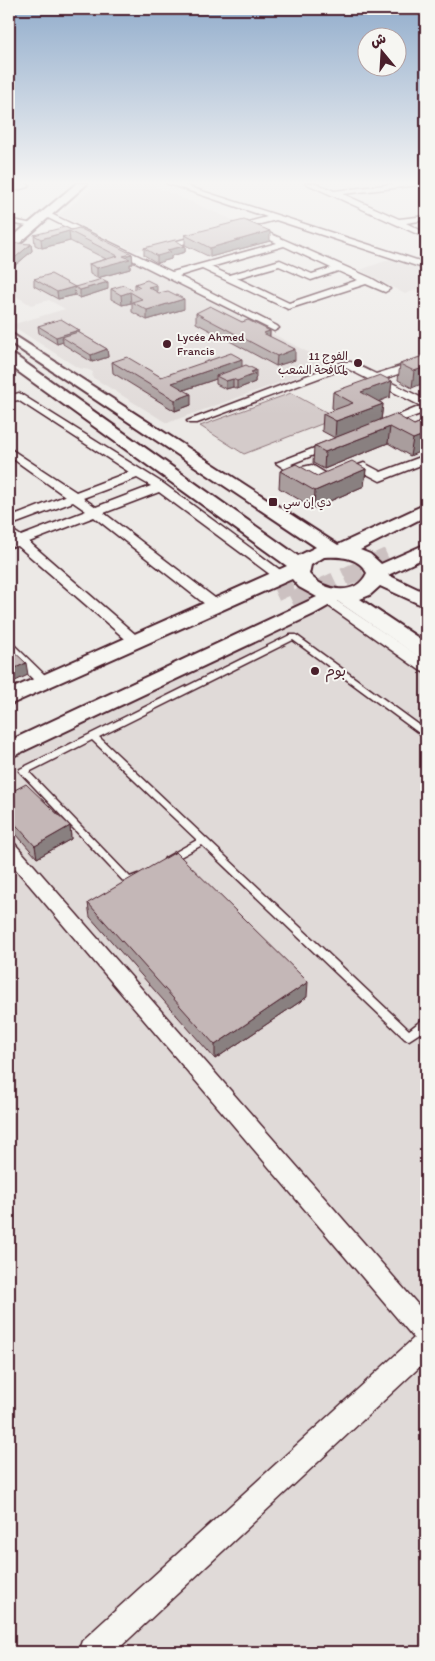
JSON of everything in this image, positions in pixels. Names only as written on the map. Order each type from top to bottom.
[{"type":"main road","points":[[9,336],[338,551],[370,561],[426,602]]},
{"type":"main road","points":[[9,358],[289,581]]},
{"type":"main road","points":[[9,716],[289,581],[309,556],[338,551],[426,509]]},
{"type":"main road","points":[[369,548],[426,520]]},
{"type":"main road","points":[[9,750],[332,596],[361,592],[371,586],[380,569],[426,539]]},
{"type":"main road","points":[[380,569],[426,550]]},
{"type":"main road","points":[[9,737],[299,575],[309,587],[332,596],[426,652]]},
{"type":"main road","points":[[9,698],[215,605],[289,581]]},
{"type":"street","points":[[148,261],[171,275],[274,328]]},
{"type":"street","points":[[171,275],[223,261]]},
{"type":"street","points":[[323,261],[385,288]]},
{"type":"street","points":[[409,261],[426,266]]},
{"type":"street","points":[[228,278],[280,263],[311,277],[340,268]]},
{"type":"street","points":[[203,266],[288,306],[368,280]]},
{"type":"street","points":[[375,378],[426,361]]},
{"type":"street","points":[[193,422],[346,364],[426,404]]},
{"type":"street","points":[[406,394],[420,389]]},
{"type":"street","points":[[9,399],[19,396],[160,487],[289,581]]},
{"type":"street","points":[[363,432],[426,408]]},
{"type":"street","points":[[345,439],[282,463],[297,472],[308,468],[329,481],[364,467],[380,477],[426,459]]},
{"type":"street","points":[[9,451],[94,512],[215,605]]},
{"type":"street","points":[[9,522],[138,473]]},
{"type":"street","points":[[12,540],[160,487]]},
{"type":"street","points":[[12,540],[136,641]]},
{"type":"street","points":[[332,596],[426,668]]},
{"type":"street","points":[[9,648],[44,682]]},
{"type":"street","points":[[9,849],[426,1334]]},
{"type":"street","points":[[93,1652],[426,1344]]},
{"type":"lane","points":[[146,873],[129,882],[23,771],[293,637],[426,734]]},
{"type":"lane","points":[[93,736],[409,1036],[426,1023]]},
{"type":"lane","points":[[162,863],[203,840]]},
{"type":"shaded area","name":"Lycée Ahmed Francis","points":[[9,261],[129,261],[331,364],[167,423],[92,377],[93,372],[78,368],[11,325],[65,309],[49,300],[31,305],[9,292]]},
{"type":"shaded area","points":[[387,261],[395,261],[426,271],[426,286],[405,294],[360,270]]},
{"type":"shaded area","points":[[291,393],[337,418],[244,454],[200,426]]},
{"type":"shaded area","points":[[328,606],[426,675],[426,1652],[9,1652],[9,760]]},
{"type":"building","points":[[102,261],[124,261],[97,268],[89,264]]},
{"type":"building","points":[[51,274],[75,287],[102,279],[108,282],[80,290],[74,287],[57,292],[34,279]]},
{"type":"building","points":[[147,280],[157,285],[148,287],[159,293],[168,291],[184,299],[147,310],[132,302],[142,299],[130,292],[121,295],[111,289],[124,285],[132,290],[140,287],[135,284]]},
{"type":"building","points":[[210,306],[242,322],[248,320],[270,331],[263,333],[295,349],[277,356],[196,313]]},
{"type":"building","points":[[61,319],[79,330],[56,337],[38,326]]},
{"type":"building","points":[[78,332],[107,349],[91,355],[62,337]]},
{"type":"building","points":[[231,353],[242,359],[172,383],[191,394],[175,400],[112,362],[127,357],[161,377]]},
{"type":"building","points":[[426,355],[426,367],[414,371],[400,364]]},
{"type":"building","points":[[246,365],[256,370],[251,372],[255,374],[237,381],[233,379],[226,381],[216,376]]},
{"type":"building","points":[[380,375],[392,381],[361,392],[383,404],[336,421],[323,414],[353,403],[333,392]]},
{"type":"building","points":[[395,414],[414,425],[426,420],[426,434],[413,439],[390,427],[325,452],[314,446]]},
{"type":"building","points":[[352,461],[366,469],[315,491],[280,471],[296,464],[317,476]]},
{"type":"building","points":[[9,647],[26,663],[9,671]]},
{"type":"building","points":[[26,784],[70,826],[35,846],[9,817],[9,793]]},
{"type":"building","points":[[176,852],[308,982],[215,1045],[88,903]]},
{"type":"tunnel","points":[[292,602],[388,557]]},
{"type":"tunnel","points":[[275,592],[312,575]]},
{"type":"place","name":"Lycée Ahmed Francis","points":[[167,344]]},
{"type":"place","name":"الفوج 11 لمكافحة الشعب","points":[[358,363]]},
{"type":"place","name":"دي إن سي","points":[[273,502]]},
{"type":"place","name":"بوم","points":[[315,671]]}]
